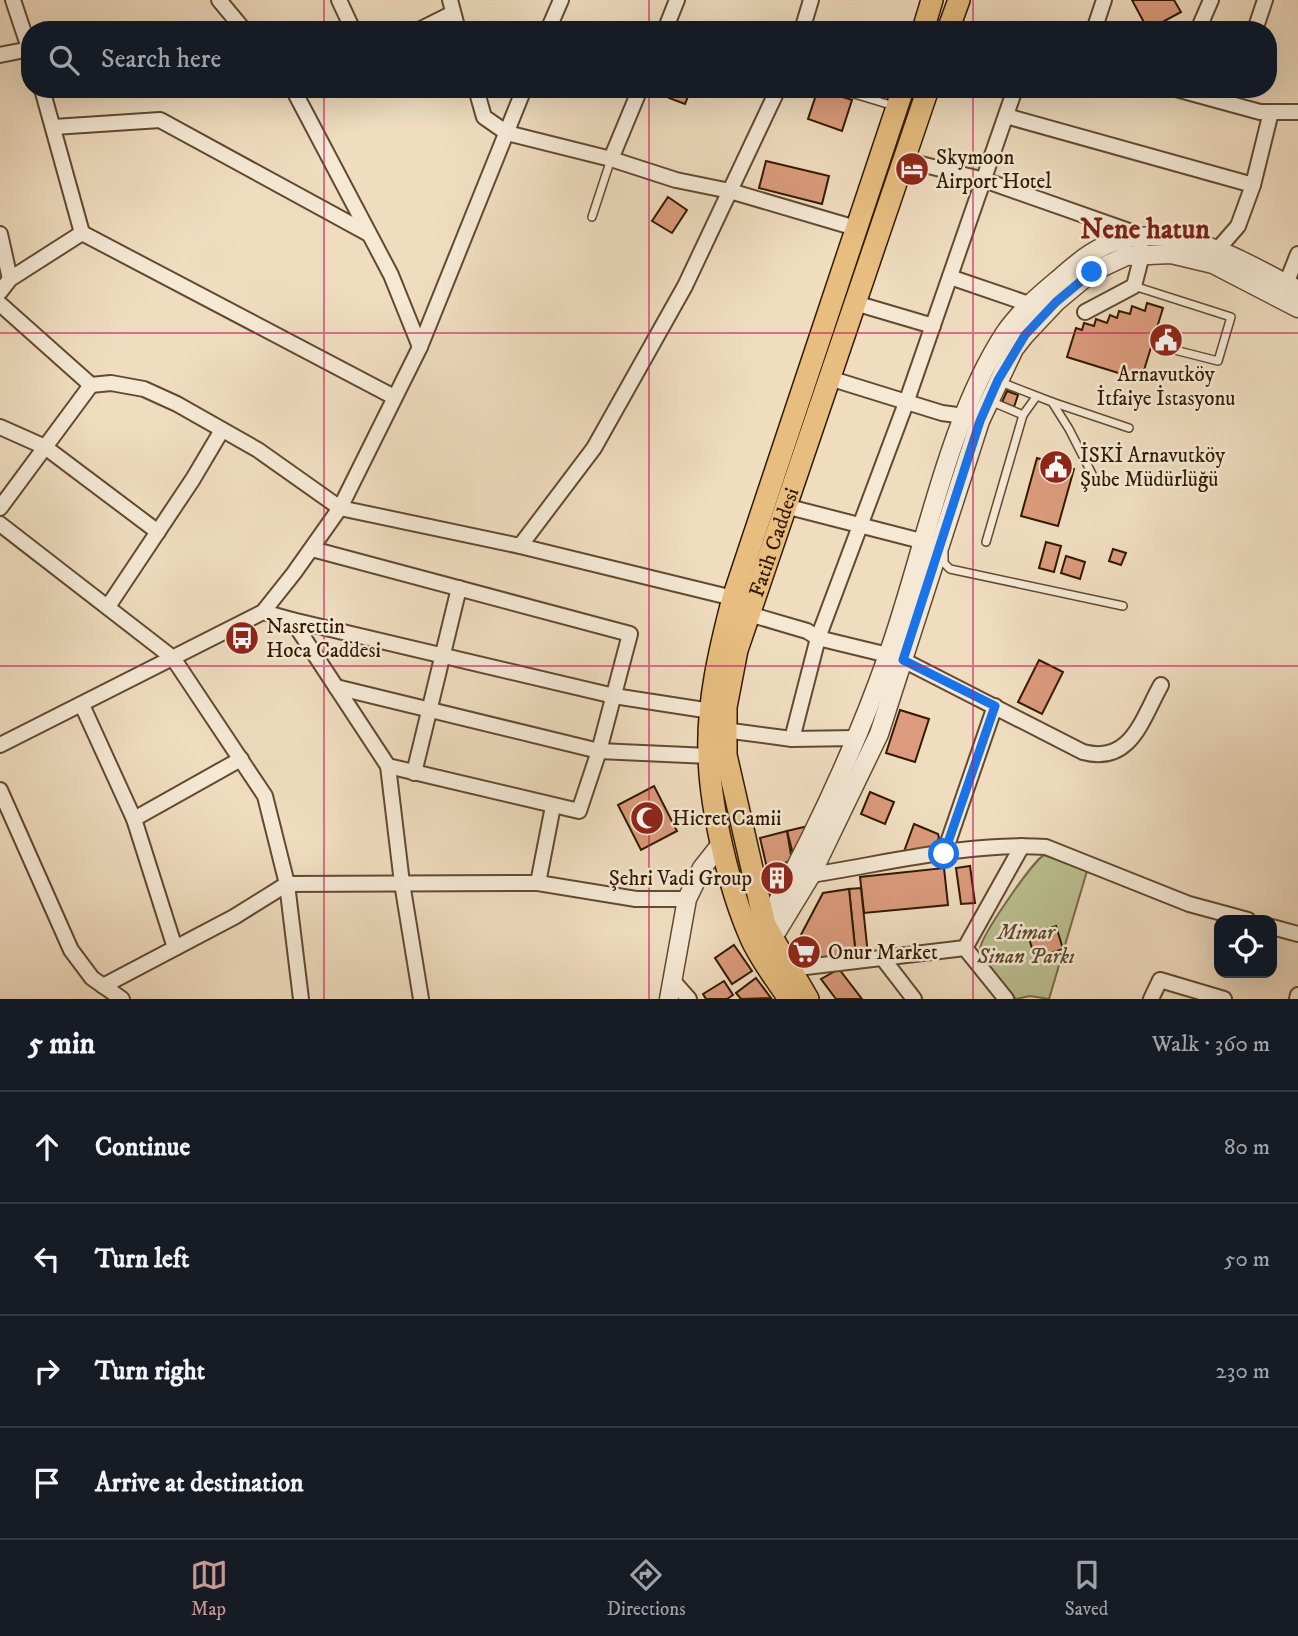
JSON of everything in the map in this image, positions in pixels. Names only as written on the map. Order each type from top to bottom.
[{"type":"main road","points":[[926,21],[932,0]]},
{"type":"main road","points":[[955,21],[959,0]]},
{"type":"main road","name":"Fatih Caddesi","points":[[789,999],[721,844],[709,756],[711,711],[720,650],[733,598],[859,229],[900,98]]},
{"type":"main road","name":"Fatih Caddesi","points":[[808,999],[789,969],[762,939],[724,730],[737,650],[925,98]]},
{"type":"street","points":[[13,0],[21,24]]},
{"type":"street","points":[[219,0],[236,21]]},
{"type":"street","points":[[339,0],[349,21]]},
{"type":"street","points":[[552,21],[561,0]]},
{"type":"street","points":[[669,21],[677,0]]},
{"type":"street","points":[[805,21],[811,0]]},
{"type":"street","points":[[1097,21],[1104,0]]},
{"type":"street","points":[[1202,21],[1211,0]]},
{"type":"street","points":[[1258,21],[1265,0]]},
{"type":"street","points":[[431,21],[452,6]]},
{"type":"street","points":[[0,55],[21,52]]},
{"type":"street","points":[[45,98],[82,233],[394,397]]},
{"type":"street","points":[[299,98],[391,275],[419,347]]},
{"type":"street","points":[[479,98],[484,117],[507,133],[611,159],[676,180],[730,191],[859,229]]},
{"type":"street","points":[[0,745],[263,612],[340,508],[419,347],[521,98]]},
{"type":"street","points":[[611,159],[636,98]]},
{"type":"street","points":[[520,546],[594,448],[685,286],[774,98]]},
{"type":"street","points":[[792,739],[818,638],[906,403],[1012,98]]},
{"type":"street","points":[[1237,98],[1271,112],[1296,107]]},
{"type":"street","points":[[1218,249],[1238,226],[1253,185],[1271,112]]},
{"type":"street","points":[[1006,116],[1253,185]]},
{"type":"street","points":[[54,127],[160,120],[369,234]]},
{"type":"street","points":[[905,160],[984,180],[1129,231],[1140,246],[1134,286],[1085,312]]},
{"type":"street","points":[[0,292],[9,279],[82,233]]},
{"type":"street","points":[[0,234],[9,279]]},
{"type":"street","points":[[932,544],[964,416],[998,380],[1014,349],[1056,302],[1092,272],[1126,256],[1140,246],[1172,237],[1218,249],[1292,287],[1298,254]]},
{"type":"street","points":[[762,939],[811,875],[880,734],[895,657],[982,397],[1007,331],[1029,304],[1083,258],[1122,240],[1213,264],[1298,308]]},
{"type":"street","points":[[950,277],[1029,304]]},
{"type":"street","points":[[855,303],[933,326]]},
{"type":"street","points":[[0,304],[91,385],[111,383],[144,389],[177,404],[258,450],[340,508],[520,546],[733,598]]},
{"type":"street","points":[[829,378],[906,403],[964,416]]},
{"type":"street","points":[[0,508],[91,385]]},
{"type":"street","points":[[0,426],[45,447],[158,531]]},
{"type":"street","points":[[109,605],[222,430]]},
{"type":"street","points":[[785,506],[932,544]]},
{"type":"street","points":[[0,524],[109,605],[173,658],[265,796],[287,884],[301,999]]},
{"type":"street","points":[[312,549],[630,634],[599,751],[579,811],[388,766]]},
{"type":"street","points":[[414,773],[459,588]]},
{"type":"street","points":[[263,612],[614,696],[711,711]]},
{"type":"street","points":[[749,614],[807,631],[818,638],[895,657],[1083,752],[1106,754],[1126,746],[1161,685]]},
{"type":"street","points":[[292,620],[388,766],[402,883],[421,999]]},
{"type":"street","points":[[762,939],[895,657]]},
{"type":"street","points":[[336,687],[599,751],[709,756]]},
{"type":"street","points":[[82,705],[134,819],[175,948]]},
{"type":"street","points":[[944,854],[995,706]]},
{"type":"street","points":[[724,730],[792,739],[856,738]]},
{"type":"street","points":[[134,819],[240,759]]},
{"type":"street","points":[[0,790],[71,950],[92,978],[122,999]]},
{"type":"street","points":[[538,883],[553,806]]},
{"type":"street","points":[[669,999],[687,899],[702,869],[721,844]]},
{"type":"street","points":[[811,875],[944,854],[1023,846],[1046,848],[1189,904],[1230,915]]},
{"type":"street","points":[[965,948],[1023,846]]},
{"type":"street","points":[[103,986],[234,917],[287,884],[538,883],[636,899],[687,899]]},
{"type":"street","points":[[1277,928],[1298,934]]},
{"type":"street","points":[[789,969],[884,960],[965,948]]},
{"type":"street","points":[[965,948],[1006,999]]},
{"type":"street","points":[[884,960],[914,999]]},
{"type":"street","points":[[1151,999],[1160,980],[1224,999]]},
{"type":"street","points":[[673,981],[689,999]]},
{"type":"lane","points":[[592,218],[611,159]]},
{"type":"lane","points":[[1134,286],[1231,317],[1218,361],[1159,346]]},
{"type":"lane","points":[[998,380],[1036,397],[1129,428]]},
{"type":"lane","points":[[982,397],[1023,415]]},
{"type":"lane","points":[[986,542],[1023,415],[1036,397]]},
{"type":"lane","points":[[1052,402],[1092,474]]},
{"type":"lane","points":[[932,544],[944,551],[944,564],[950,569],[1124,606]]},
{"type":"green space","name":"Mimar Sinan Parkı","points":[[1044,855],[1087,871],[1049,999],[1030,996],[1016,999],[990,968],[980,950],[988,931],[1008,900]]},
{"type":"building","points":[[1132,0],[1174,0],[1181,12],[1164,21],[1143,21]]},
{"type":"building","points":[[669,98],[687,98],[685,104]]},
{"type":"building","points":[[815,98],[852,100],[842,131],[808,119]]},
{"type":"building","points":[[766,161],[829,176],[822,204],[759,188]]},
{"type":"building","points":[[668,197],[687,210],[672,233],[652,221]]},
{"type":"building","points":[[1147,303],[1163,308],[1141,380],[1067,357],[1076,328],[1082,330],[1084,323],[1094,326],[1096,319],[1107,323],[1110,315],[1117,318],[1119,311],[1130,314],[1132,306],[1145,311]]},
{"type":"building","points":[[1007,391],[1018,395],[1014,407],[1002,402]]},
{"type":"building","points":[[1054,453],[1067,457],[1064,466],[1051,462]]},
{"type":"building","points":[[1037,458],[1074,469],[1058,526],[1021,516]]},
{"type":"building","points":[[1046,542],[1061,546],[1054,572],[1039,568]]},
{"type":"building","points":[[1113,549],[1126,553],[1121,565],[1109,561]]},
{"type":"building","points":[[1066,556],[1085,562],[1080,579],[1061,573]]},
{"type":"building","points":[[1039,660],[1063,672],[1042,714],[1018,702]]},
{"type":"building","points":[[900,710],[929,719],[915,762],[886,753]]},
{"type":"building","name":"Hicret Camii","points":[[654,786],[677,831],[641,850],[618,805]]},
{"type":"building","points":[[870,792],[894,802],[885,824],[861,814]]},
{"type":"building","points":[[914,824],[938,834],[939,838],[934,848],[902,857]]},
{"type":"building","points":[[808,826],[794,858],[787,831]]},
{"type":"building","points":[[787,831],[792,861],[767,868],[760,838]]},
{"type":"building","name":"Şehri Vadi Group","points":[[792,861],[779,889],[773,890],[767,868]]},
{"type":"building","points":[[970,866],[975,903],[961,904],[956,868]]},
{"type":"building","points":[[944,868],[948,905],[864,913],[860,877]]},
{"type":"building","points":[[861,888],[868,955],[856,957],[849,889]]},
{"type":"building","points":[[849,889],[856,957],[804,963],[794,948],[823,893]]},
{"type":"building","points":[[1056,926],[1063,949],[1035,958],[1028,935]]},
{"type":"building","points":[[734,945],[752,971],[732,984],[715,958]]},
{"type":"building","points":[[839,969],[862,999],[836,999],[821,979]]},
{"type":"building","points":[[756,978],[771,998],[741,999],[736,993]]},
{"type":"building","points":[[724,981],[733,995],[727,999],[706,999],[703,994]]},
{"type":"place","name":"Skymoon Airport Hotel","points":[[912,169]]},
{"type":"place","name":"Arnavutköy İtfaiye İstasyonu","points":[[1166,340]]},
{"type":"place","name":"İSKİ Arnavutköy Şube Müdürlüğü","points":[[1056,467]]},
{"type":"place","name":"Nasrettin Hoca Caddesi","points":[[242,638]]},
{"type":"place","name":"Hicret Camii","points":[[647,818]]},
{"type":"place","name":"Şehri Vadi Group","points":[[777,878]]},
{"type":"place","name":"Onur Market","points":[[804,952]]},
{"type":"district","name":"Nene hatun","points":[[1145,228]]},
{"type":"route","points":[[944,854],[995,706],[903,660],[980,421],[998,380],[1014,349],[1025,335],[1056,302],[1092,272]]}]
